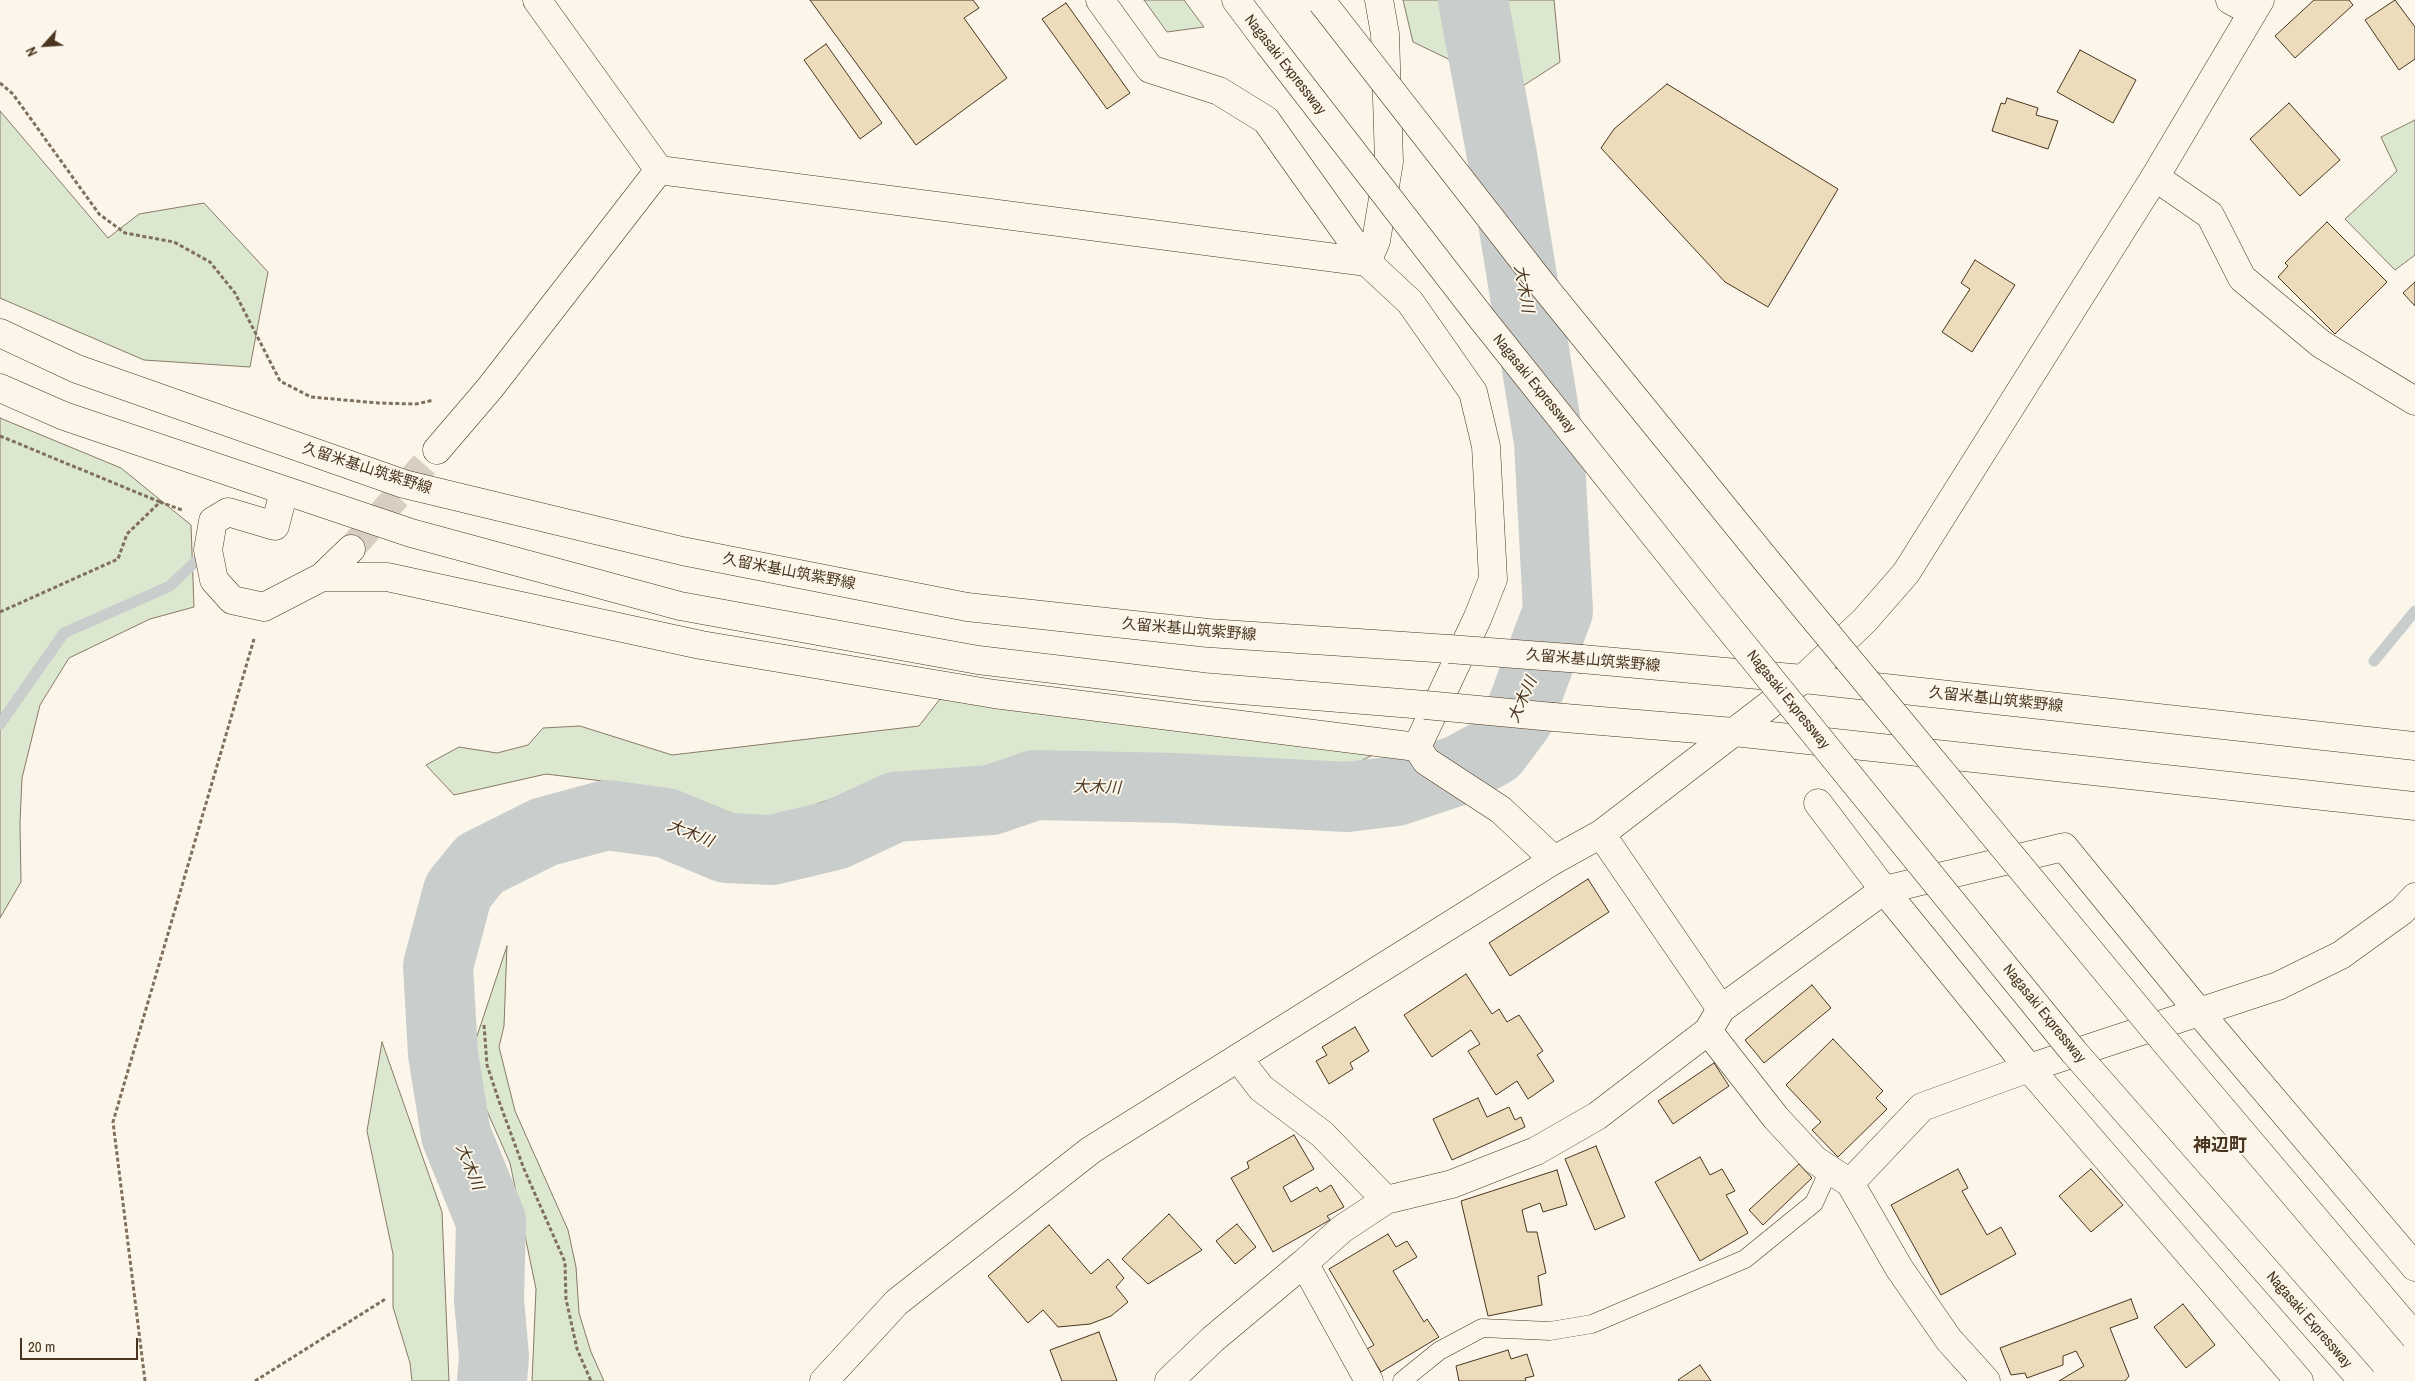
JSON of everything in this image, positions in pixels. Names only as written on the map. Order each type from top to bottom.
[{"type":"main road","points":[[537,0],[659,170],[1366,262]]},
{"type":"main road","points":[[1100,0],[1150,69],[1218,91],[1266,120],[1366,262],[1410,302],[1473,392],[1486,446],[1493,579],[1422,754]]},
{"type":"main road","name":"Nagasaki Expressway","points":[[1236,0],[1483,320],[1694,586],[2049,1021],[2363,1381]]},
{"type":"main road","points":[[1366,262],[1376,241],[1389,162],[1385,34],[1379,0]]},
{"type":"main road","points":[[1321,1],[1541,282],[1766,560],[2156,1031],[2415,1337]]},
{"type":"main road","points":[[824,1381],[897,1302],[1091,1150],[1554,860],[1600,834],[1803,680],[1865,620],[1906,573],[2155,177],[2247,4]]},
{"type":"main road","points":[[437,450],[490,388],[659,170]]},
{"type":"main road","points":[[2155,177],[2210,215],[2242,278],[2321,344],[2415,402]]},
{"type":"main road","name":"久留米基山筑紫野線","points":[[0,333],[77,369],[404,484],[682,551],[967,607],[1208,633],[1582,659],[1803,680],[2406,745]]},
{"type":"main road","points":[[0,388],[64,416],[411,533],[680,606],[978,660],[1204,687],[1734,732],[2410,805]]},
{"type":"main road","points":[[284,491],[275,526],[228,512],[213,521],[208,550],[214,580],[232,600],[264,606],[322,577],[351,549]]},
{"type":"main road","points":[[322,577],[386,577],[701,645],[994,694],[1422,754],[1500,810],[1554,860]]},
{"type":"main road","points":[[1818,803],[1884,890],[2030,1068],[2299,1381]]},
{"type":"main road","points":[[1600,834],[1776,1118],[1815,1160],[1840,1177],[1899,1268],[1950,1340],[1986,1381]]},
{"type":"main road","points":[[1169,1381],[1213,1339],[1304,1263],[1342,1228],[1386,1200],[1452,1184],[1536,1151],[1597,1116],[1714,1020],[1884,890],[2064,847],[2199,1012],[2415,1267]]},
{"type":"main road","points":[[1840,1177],[1922,1107],[2030,1068],[2278,986],[2341,955],[2402,911],[2415,897]]},
{"type":"main road","points":[[1238,1058],[1261,1088],[1322,1134],[1386,1200]]},
{"type":"main road","points":[[1304,1263],[1369,1381]]},
{"type":"lane","points":[[1402,1381],[1439,1351],[1482,1328],[1550,1331],[1592,1324],[1745,1259],[1814,1203],[1840,1177]]},
{"type":"path","points":[[0,83],[13,94],[99,214],[125,233],[174,242],[210,262],[235,293],[280,381],[311,398],[378,403],[416,404],[490,388]]},
{"type":"path","points":[[0,436],[160,502],[213,521]]},
{"type":"path","points":[[0,612],[118,559],[128,534],[160,502]]},
{"type":"path","points":[[145,1381],[113,1122],[264,606]]},
{"type":"path","points":[[484,1025],[487,1065],[500,1104],[524,1169],[565,1262],[566,1299],[577,1348],[591,1381]]},
{"type":"path","points":[[255,1381],[387,1298]]},
{"type":"green space","points":[[1144,0],[1184,0],[1204,27],[1167,32]]},
{"type":"green space","points":[[1403,0],[1554,0],[1560,62],[1515,91],[1413,42]]},
{"type":"green space","points":[[0,111],[108,238],[139,214],[204,203],[268,272],[250,367],[144,360],[0,298]]},
{"type":"green space","points":[[2415,120],[2415,255],[2395,270],[2345,219],[2397,171],[2381,137]]},
{"type":"green space","points":[[0,418],[121,468],[191,525],[194,607],[150,619],[69,658],[40,705],[22,778],[20,823],[21,882],[0,918]]},
{"type":"green space","points":[[940,699],[1375,754],[1327,778],[1082,757],[899,776],[758,824],[675,790],[546,774],[454,795],[426,765],[459,747],[497,753],[528,745],[543,728],[580,726],[672,755],[919,726]]},
{"type":"green space","points":[[507,946],[504,1026],[499,1047],[515,1111],[568,1230],[576,1267],[579,1313],[591,1352],[604,1381],[532,1381],[536,1289],[510,1163],[480,1095],[474,1045]]},
{"type":"green space","points":[[382,1042],[442,1212],[449,1381],[412,1381],[410,1363],[393,1307],[393,1254],[367,1131]]},
{"type":"building","points":[[810,0],[973,0],[979,8],[964,18],[1007,78],[916,145]]},
{"type":"building","points":[[2314,0],[2349,0],[2353,5],[2295,58],[2275,36]]},
{"type":"building","points":[[2395,0],[2415,27],[2415,59],[2399,70],[2365,20]]},
{"type":"building","points":[[1066,3],[1130,93],[1107,109],[1042,19]]},
{"type":"building","points":[[826,44],[882,123],[860,139],[804,60]]},
{"type":"building","points":[[2080,50],[2136,80],[2113,123],[2057,92]]},
{"type":"building","points":[[1667,84],[1838,189],[1768,307],[1725,282],[1601,148],[1614,129]]},
{"type":"building","points":[[2007,98],[2038,108],[2036,115],[2058,121],[2048,149],[1992,131],[2001,103],[2005,104]]},
{"type":"building","points":[[2289,103],[2340,160],[2300,196],[2250,139]]},
{"type":"building","points":[[2327,222],[2387,282],[2335,334],[2278,277],[2288,266],[2285,263]]},
{"type":"building","points":[[1975,260],[2015,285],[1972,352],[1942,332],[1970,289],[1961,283]]},
{"type":"building","points":[[2415,282],[2415,306],[2403,293]]},
{"type":"building","points":[[1588,879],[1609,912],[1510,976],[1489,943]]},
{"type":"building","points":[[1466,974],[1492,1014],[1499,1009],[1507,1022],[1519,1015],[1543,1051],[1537,1055],[1554,1081],[1528,1099],[1517,1081],[1496,1095],[1468,1051],[1480,1044],[1471,1030],[1432,1057],[1404,1015]]},
{"type":"building","points":[[1812,985],[1831,1008],[1764,1063],[1745,1040]]},
{"type":"building","points":[[1355,1027],[1369,1051],[1350,1063],[1353,1069],[1329,1084],[1316,1061],[1327,1055],[1322,1047]]},
{"type":"building","points":[[1833,1039],[1883,1091],[1876,1098],[1887,1109],[1838,1157],[1812,1130],[1821,1122],[1786,1085]]},
{"type":"building","points":[[1714,1063],[1729,1086],[1673,1124],[1658,1101]]},
{"type":"building","points":[[1478,1098],[1487,1117],[1509,1107],[1515,1120],[1521,1117],[1525,1127],[1452,1160],[1433,1119]]},
{"type":"building","points":[[1294,1135],[1314,1169],[1283,1187],[1291,1202],[1317,1187],[1320,1192],[1331,1185],[1344,1207],[1327,1216],[1330,1220],[1273,1252],[1231,1178],[1249,1168],[1247,1162]]},
{"type":"building","points":[[1596,1146],[1625,1217],[1595,1230],[1565,1159]]},
{"type":"building","points":[[1700,1157],[1710,1175],[1722,1169],[1735,1191],[1726,1195],[1748,1233],[1700,1261],[1655,1182]]},
{"type":"building","points":[[1799,1164],[1812,1178],[1763,1225],[1749,1210]]},
{"type":"building","points":[[1958,1169],[1968,1188],[1962,1191],[1987,1235],[2001,1227],[2016,1254],[1941,1295],[1891,1205]]},
{"type":"building","points":[[2091,1169],[2123,1205],[2091,1232],[2059,1196]]},
{"type":"building","points":[[1557,1170],[1567,1205],[1543,1212],[1540,1203],[1522,1210],[1527,1232],[1537,1232],[1546,1273],[1538,1276],[1542,1305],[1488,1316],[1461,1201]]},
{"type":"building","points":[[1169,1214],[1202,1250],[1148,1284],[1122,1259]]},
{"type":"building","points":[[1237,1224],[1256,1247],[1235,1264],[1216,1241]]},
{"type":"building","points":[[1049,1225],[1091,1274],[1108,1259],[1124,1278],[1116,1287],[1128,1302],[1111,1316],[1090,1324],[1058,1327],[1043,1310],[1028,1323],[988,1276]]},
{"type":"building","points":[[1388,1234],[1396,1247],[1407,1241],[1417,1257],[1393,1271],[1424,1322],[1427,1319],[1439,1337],[1381,1372],[1367,1349],[1374,1345],[1329,1269]]},
{"type":"building","points":[[2131,1299],[2138,1318],[2110,1328],[2129,1376],[2125,1381],[2059,1381],[2084,1366],[2076,1351],[2063,1356],[2063,1365],[2027,1378],[2025,1373],[2011,1375],[2000,1348]]},
{"type":"building","points":[[2183,1304],[2215,1345],[2186,1368],[2154,1327]]},
{"type":"building","points":[[1099,1332],[1117,1381],[1062,1381],[1050,1350]]},
{"type":"building","points":[[1508,1350],[1511,1359],[1527,1354],[1534,1376],[1525,1378],[1526,1381],[1459,1381],[1456,1366]]},
{"type":"building","points":[[1700,1365],[1711,1381],[1678,1380]]},
{"type":"waterway","name":"大木川","points":[[492,1381],[494,1356],[489,1300],[491,1221],[456,1135],[443,1054],[438,966],[458,891],[480,864],[544,832],[607,815],[666,823],[726,848],[772,850],[835,835],[895,807],[991,800],[1035,785],[1175,788],[1347,797],[1396,791],[1459,770],[1494,751],[1518,719],[1558,611],[1549,442],[1503,161],[1473,0]]},
{"type":"waterway","points":[[0,724],[64,633],[170,586],[196,561]]},
{"type":"waterway","points":[[2374,661],[2415,611]]},
{"type":"tunnel","points":[[351,549],[437,450]]},
{"type":"district","name":"神辺町","points":[[2220,1146]]}]
